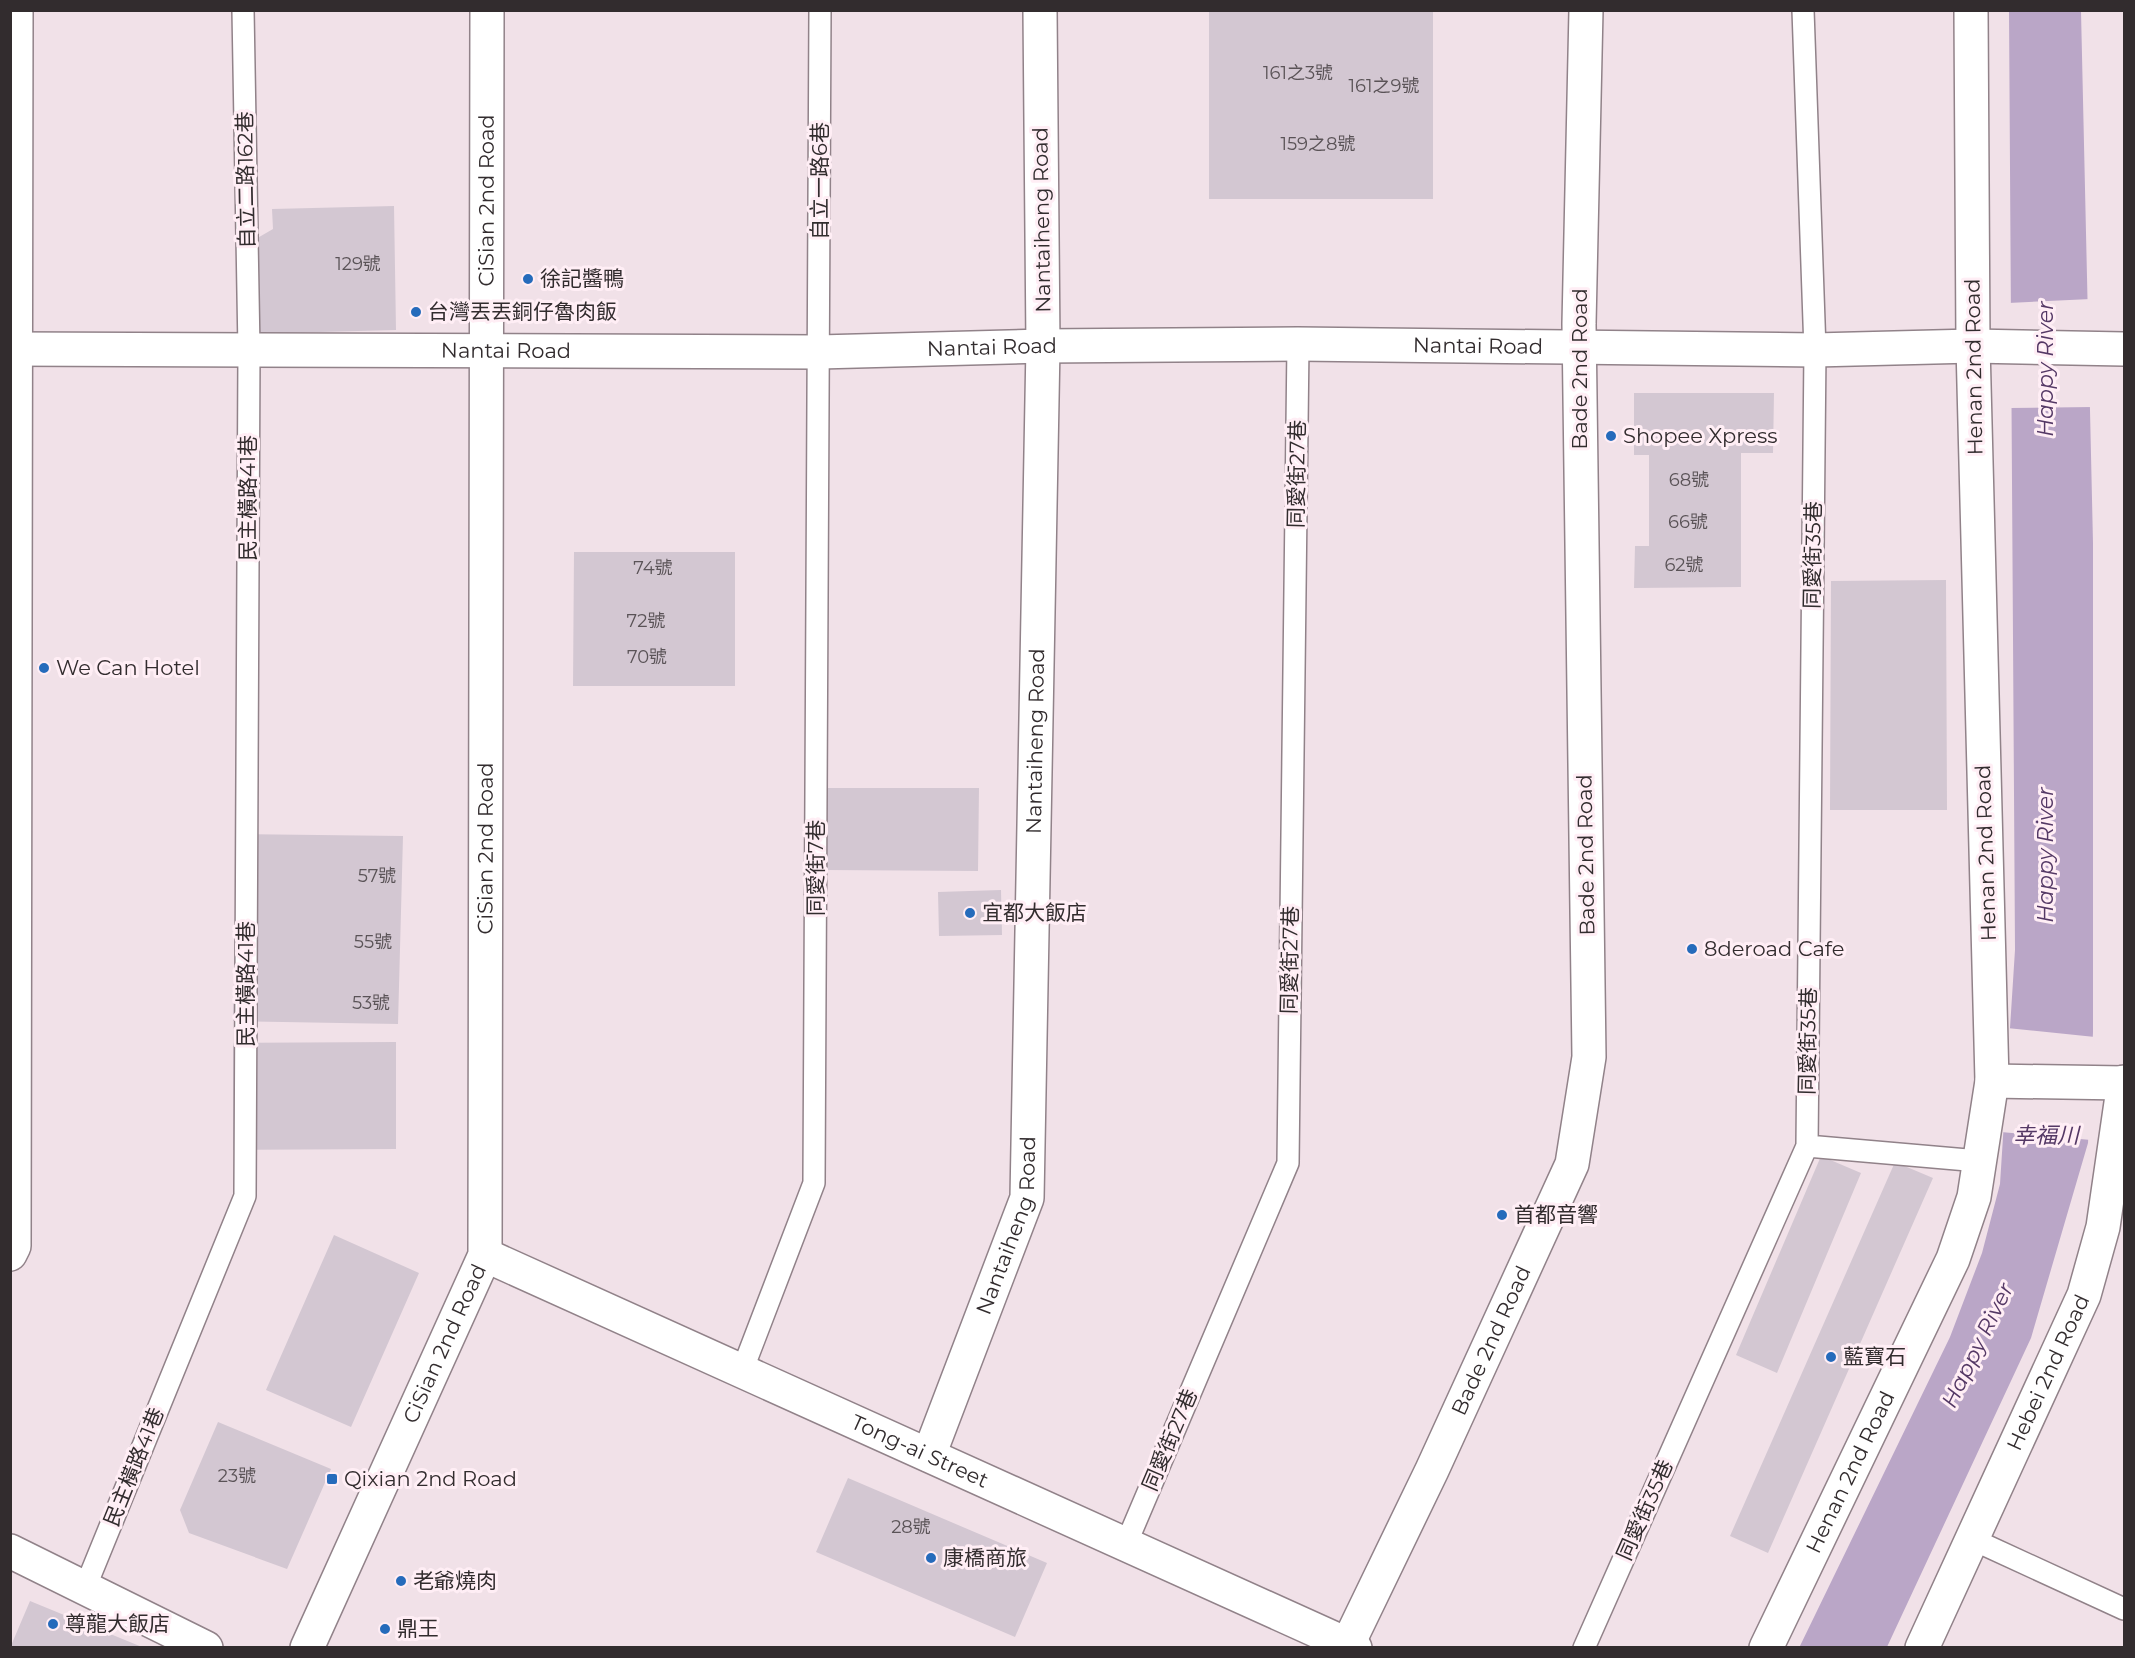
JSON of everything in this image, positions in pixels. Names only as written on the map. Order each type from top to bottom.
[{"type":"street","points":[[10,1254],[14,1234],[13,349],[16,10]]},
{"type":"street","name":"CiSian 2nd Road","points":[[307,1647],[485,1255],[487,10]]},
{"type":"street","name":"Nantaiheng Road","points":[[929,1455],[1027,1198],[1043,346],[1040,10]]},
{"type":"street","name":"Bade 2nd Road","points":[[1350,1646],[1572,1164],[1589,1057],[1579,347],[1586,10]]},
{"type":"street","name":"Henan 2nd Road","points":[[1766,1647],[1953,1259],[1974,1197],[1992,1081],[1973,346],[1971,10]]},
{"type":"street","name":"Nantai Road","points":[[13,349],[819,352],[1043,346],[1298,344],[1815,350],[1973,346],[2124,349]]},
{"type":"street","points":[[1992,1081],[2124,1083]]},
{"type":"street","name":"Hebei 2nd Road","points":[[1922,1647],[1974,1540],[2084,1295],[2103,1227],[2124,1083]]},
{"type":"street","name":"Tong-ai Street","points":[[485,1255],[1350,1646]]},
{"type":"street","points":[[10,1551],[206,1647]]},
{"type":"lane","name":"自立二路162巷","points":[[243,10],[249,350]]},
{"type":"lane","name":"自立一路6巷","points":[[819,352],[820,10]]},
{"type":"lane","name":"同愛街35巷","points":[[1584,1647],[1807,1146],[1815,350],[1803,10]]},
{"type":"lane","name":"同愛街27巷","points":[[1126,1544],[1288,1163],[1298,344]]},
{"type":"lane","name":"民主橫路41巷","points":[[85,1588],[244,1196],[249,350]]},
{"type":"lane","name":"同愛街7巷","points":[[742,1371],[814,1183],[819,352]]},
{"type":"lane","points":[[1807,1146],[1979,1161]]},
{"type":"lane","points":[[1974,1540],[2124,1610]]},
{"type":"water","name":"幸福川","points":[[2009,11],[2081,11],[2093,543],[2093,1032],[2088,1143],[2031,1338],[1887,1647],[1799,1648],[1950,1337],[1982,1253],[2000,1184],[2015,950]]},
{"type":"pier","points":[[2091,299],[2093,407],[2009,408],[2008,303]]},
{"type":"pier","points":[[2007,1028],[2095,1037],[2091,1140],[2001,1132]]},
{"type":"building","points":[[1209,10],[1433,10],[1433,199],[1209,199]]},
{"type":"building","points":[[394,206],[396,330],[245,334],[242,247],[273,229],[272,209]]},
{"type":"building","points":[[1634,393],[1774,393],[1773,453],[1741,453],[1741,587],[1634,588],[1635,546],[1649,546],[1649,455],[1634,455]]},
{"type":"building","points":[[574,552],[735,552],[735,686],[573,686]]},
{"type":"building","points":[[1946,580],[1947,810],[1830,810],[1831,581]]},
{"type":"building","points":[[826,788],[979,788],[978,871],[825,870]]},
{"type":"building","points":[[237,834],[403,836],[398,1024],[233,1021]]},
{"type":"building","name":"宜都大飯店","points":[[1001,890],[1002,935],[939,936],[938,892]]},
{"type":"building","points":[[396,1042],[396,1149],[233,1150],[233,1043]]},
{"type":"building","name":"藍寶石","points":[[1821,1156],[1861,1173],[1777,1373],[1736,1355]]},
{"type":"building","name":"藍寶石","points":[[1895,1162],[1933,1178],[1768,1553],[1730,1536]]},
{"type":"building","points":[[334,1235],[419,1273],[351,1427],[266,1390]]},
{"type":"building","points":[[218,1422],[331,1469],[287,1569],[189,1533],[180,1510]]},
{"type":"building","name":"康橋商旅","points":[[848,1478],[1047,1563],[1015,1637],[816,1552]]},
{"type":"building","name":"尊龍大飯店","points":[[30,1601],[142,1647],[142,1648],[10,1648]]},
{"type":"place","name":"徐記醬鴨","points":[[528,279]]},
{"type":"place","name":"台灣丟丟銅仔魯肉飯","points":[[416,312]]},
{"type":"place","name":"Shopee Xpress","points":[[1611,436]]},
{"type":"place","name":"We Can Hotel","points":[[44,668]]},
{"type":"place","name":"宜都大飯店","points":[[970,913]]},
{"type":"place","name":"8deroad Cafe","points":[[1692,949]]},
{"type":"place","name":"首都音響","points":[[1502,1215]]},
{"type":"place","name":"藍寶石","points":[[1831,1357]]},
{"type":"place","name":"Qixian 2nd Road","points":[[332,1479]]},
{"type":"place","name":"康橋商旅","points":[[931,1558]]},
{"type":"place","name":"老爺燒肉","points":[[401,1581]]},
{"type":"place","name":"尊龍大飯店","points":[[53,1624]]},
{"type":"place","name":"鼎王","points":[[385,1629]]},
{"type":"water label","name":"Happy River","points":[[2045,369]]},
{"type":"water label","name":"Happy River","points":[[2045,855]]},
{"type":"water label","name":"Happy River","points":[[1977,1345]]}]
